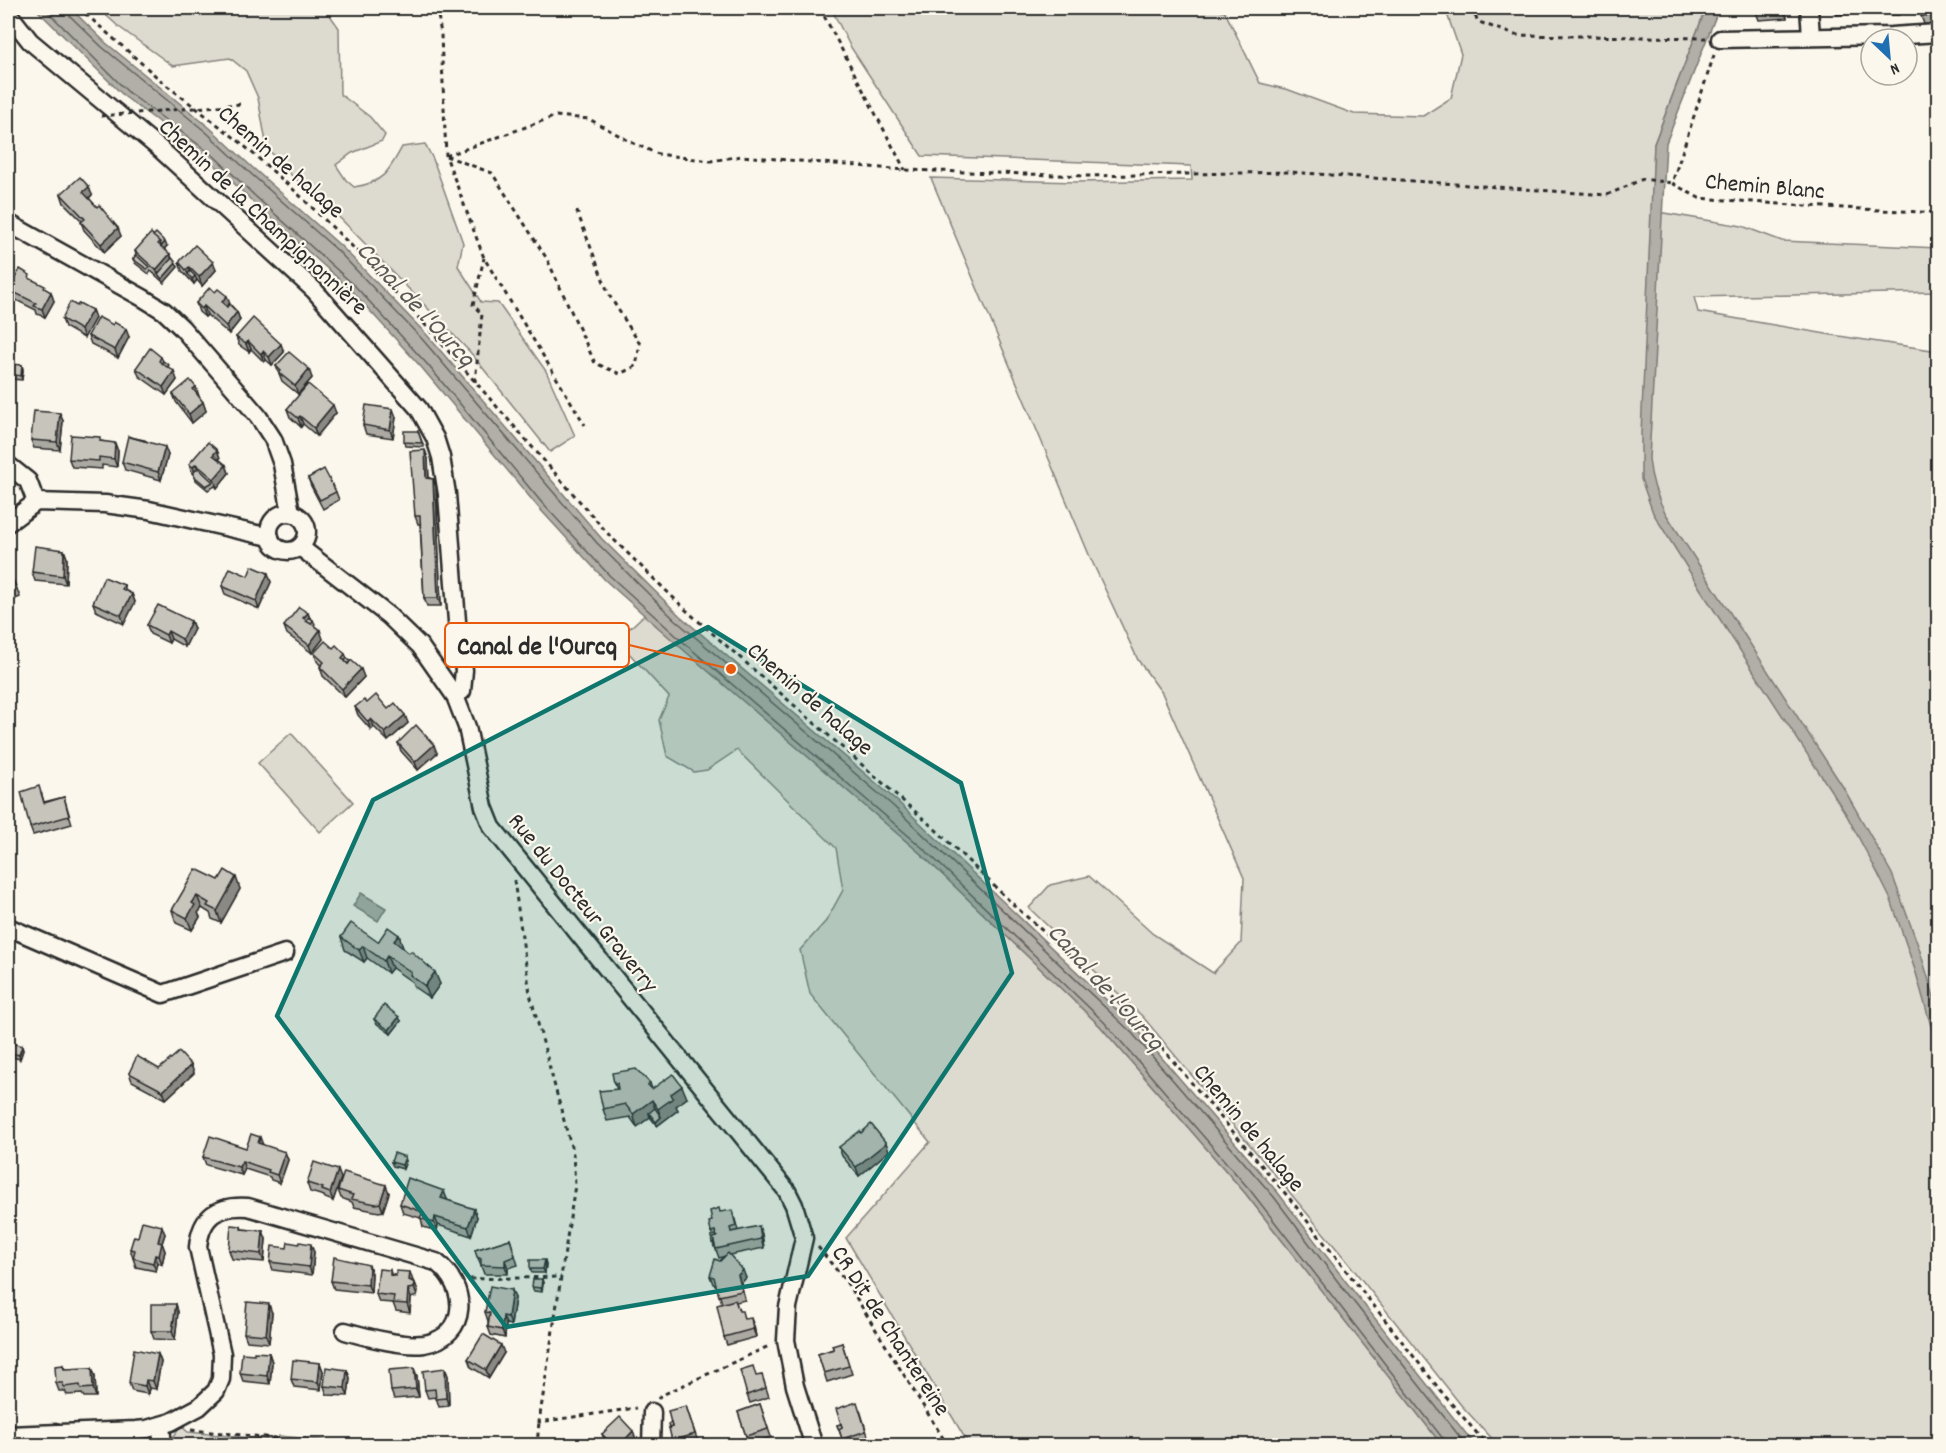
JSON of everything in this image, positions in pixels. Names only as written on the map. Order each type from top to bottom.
[{"type":"street","points":[[1809,8],[1811,36]]},
{"type":"street","name":"Chemin de la Champignonnière","points":[[8,13],[30,41],[160,148],[314,290],[419,410],[435,438],[441,457],[447,494],[458,634],[464,670],[462,691],[455,696]]},
{"type":"street","points":[[1720,39],[1938,33]]},
{"type":"street","points":[[8,224],[143,298],[164,311],[183,328],[234,386],[273,439],[282,464],[291,513]]},
{"type":"street","points":[[8,465],[28,481],[36,502]]},
{"type":"street","points":[[8,524],[36,502],[105,504],[149,510],[270,537]]},
{"type":"street","points":[[291,513],[300,517],[307,530],[300,547],[284,551],[276,547],[270,537],[270,527],[274,519],[291,513]]},
{"type":"street","name":"Rue du Docteur Graverry","points":[[300,547],[389,616],[420,646],[455,696],[467,727],[487,816],[492,826],[787,1191],[794,1205],[804,1238]]},
{"type":"street","points":[[8,927],[163,994],[285,953]]},
{"type":"street","points":[[8,1435],[139,1438],[199,1407],[216,1391],[221,1379],[222,1354],[198,1248],[200,1232],[208,1219],[219,1210],[232,1206],[248,1207],[436,1262],[447,1270],[454,1280],[460,1303],[459,1316],[445,1335],[435,1341],[421,1344],[386,1341],[345,1331]]},
{"type":"street","points":[[804,1238],[788,1307],[786,1340],[795,1386],[814,1446]]},
{"type":"street","points":[[651,1446],[653,1408]]},
{"type":"street","points":[[161,1426],[163,1446]]},
{"type":"path","name":"Chemin de halage","points":[[80,8],[165,84],[240,142],[296,191],[359,253],[610,536],[687,610],[935,829],[1017,908],[1088,971],[1157,1042],[1290,1198],[1444,1395],[1488,1446]]},
{"type":"path","points":[[437,8],[441,35],[446,156],[484,258],[585,425]]},
{"type":"path","points":[[820,8],[905,170]]},
{"type":"path","points":[[1470,8],[1479,22],[1515,35],[1720,39]]},
{"type":"path","name":"Chemin Blanc","points":[[1720,39],[1672,183],[1699,198],[1806,207],[1938,213]]},
{"type":"path","points":[[101,116],[241,104]]},
{"type":"path","points":[[446,156],[556,116],[589,119],[633,143],[658,153],[711,161],[741,156],[905,170],[1087,176],[1290,172],[1607,195],[1643,179],[1672,183]]},
{"type":"path","points":[[446,156],[492,172],[547,259],[595,363],[620,374],[636,366],[640,344],[609,295],[576,209]]},
{"type":"path","points":[[475,382],[482,314],[473,305],[484,258]]},
{"type":"path","points":[[518,860],[512,866],[530,994],[573,1154],[575,1185],[537,1446]]},
{"type":"path","name":"CR Dit de Chantereine","points":[[804,1238],[818,1246],[847,1283],[948,1446]]},
{"type":"path","points":[[468,1280],[561,1276]]},
{"type":"path","points":[[539,1422],[653,1408],[660,1396],[778,1342]]},
{"type":"path","points":[[186,1429],[274,1438],[274,1446]]},
{"type":"highlighted area","points":[[708,627],[961,783],[1012,973],[808,1276],[506,1327],[277,1016],[373,800]]},
{"type":"shaded area","points":[[98,8],[325,8],[339,28],[340,94],[370,117],[385,135],[382,141],[352,153],[336,165],[354,187],[364,185],[379,179],[389,169],[402,147],[425,144],[433,159],[463,243],[458,266],[481,302],[498,303],[546,371],[575,436],[550,452],[470,352],[342,220],[292,176],[267,148],[258,98],[246,71],[230,58],[173,66],[119,27]]},
{"type":"shaded area","points":[[831,8],[1211,8],[1225,12],[1260,83],[1289,90],[1354,114],[1423,116],[1451,98],[1461,54],[1445,8],[1706,8],[1654,144],[1652,211],[1742,226],[1782,241],[1938,248],[1938,292],[1694,297],[1698,312],[1938,351],[1938,1445],[1498,1445],[1461,1405],[1346,1260],[1143,1017],[1029,908],[1050,885],[1089,876],[1153,934],[1213,973],[1241,943],[1244,878],[1162,693],[1138,660],[1090,557],[931,178],[1076,182],[1192,180],[1191,166],[922,156],[850,46]]},
{"type":"shaded area","points":[[644,615],[921,854],[1100,1026],[1245,1193],[1442,1445],[969,1445],[846,1238],[930,1142],[810,994],[800,950],[826,921],[843,890],[836,848],[737,750],[707,770],[694,772],[667,756],[659,720],[669,697],[617,640]]},
{"type":"shaded area","points":[[291,733],[353,802],[320,832],[258,763]]},
{"type":"shaded area","points":[[181,1426],[188,1432],[270,1440],[269,1445],[169,1446]]},
{"type":"shaded area","points":[[279,1436],[374,1445],[278,1445]]},
{"type":"water","points":[[35,8],[70,8],[106,43],[210,128],[342,247],[427,335],[602,539],[679,615],[896,800],[1137,1029],[1279,1194],[1475,1445],[1442,1445],[1245,1193],[1100,1026],[921,854],[605,580],[538,507],[422,368],[351,290],[210,160],[125,97]]},
{"type":"water","points":[[1706,8],[1719,8],[1666,143],[1649,459],[1653,481],[1666,514],[1843,787],[1892,874],[1919,948],[1938,1010],[1938,1051],[1916,973],[1891,900],[1878,874],[1846,814],[1653,513],[1641,479],[1654,144]]},
{"type":"water","points":[[361,893],[386,908],[378,921],[353,906]]},
{"type":"building","points":[[1756,8],[1784,8],[1784,10],[1756,12]]},
{"type":"building","points":[[1920,8],[1938,8],[1938,15],[1921,16]]},
{"type":"building","points":[[80,177],[89,187],[83,192],[97,207],[99,205],[118,228],[101,244],[81,222],[85,219],[61,194]]},
{"type":"building","points":[[151,233],[160,242],[158,244],[170,254],[156,270],[135,251]]},
{"type":"building","points":[[156,233],[165,242],[161,246],[153,236]]},
{"type":"building","points":[[195,245],[213,262],[199,277],[189,267],[186,270],[179,262]]},
{"type":"building","points":[[136,255],[149,267],[147,269],[133,259]]},
{"type":"building","points":[[172,258],[176,263],[162,279],[158,274]]},
{"type":"building","points":[[20,269],[30,275],[29,278],[45,286],[44,288],[51,292],[42,309],[34,306],[36,303],[9,290]]},
{"type":"building","points":[[190,271],[195,276],[192,279],[188,274]]},
{"type":"building","points":[[210,287],[215,292],[218,289],[227,296],[222,302],[227,307],[229,304],[237,312],[226,326],[204,306],[202,309],[196,303]]},
{"type":"building","points":[[70,302],[77,306],[79,303],[92,310],[81,330],[62,319]]},
{"type":"building","points":[[98,317],[126,329],[115,350],[88,336]]},
{"type":"building","points":[[253,318],[281,344],[269,357],[263,351],[261,354],[248,341],[246,344],[236,337]]},
{"type":"building","points":[[150,348],[161,357],[159,361],[174,371],[163,387],[136,368]]},
{"type":"building","points":[[289,352],[309,369],[295,386],[279,373],[281,371],[276,366]]},
{"type":"building","points":[[10,364],[22,365],[21,376],[9,374]]},
{"type":"building","points":[[190,380],[196,387],[193,389],[203,402],[189,414],[173,394]]},
{"type":"building","points":[[308,384],[333,405],[314,428],[287,409]]},
{"type":"building","points":[[366,405],[393,409],[390,430],[363,425]]},
{"type":"building","points":[[34,411],[60,413],[57,442],[31,440]]},
{"type":"building","points":[[404,431],[418,431],[422,443],[404,442]]},
{"type":"building","points":[[71,435],[100,437],[100,441],[115,443],[114,459],[99,457],[99,461],[69,459]]},
{"type":"building","points":[[128,436],[165,447],[158,472],[122,462]]},
{"type":"building","points":[[208,442],[217,450],[213,455],[226,465],[214,479],[196,464],[193,467],[189,464]]},
{"type":"building","points":[[425,450],[426,478],[433,479],[438,598],[424,598],[420,516],[415,516],[410,451]]},
{"type":"building","points":[[198,468],[213,482],[206,486],[194,476]]},
{"type":"building","points":[[324,469],[336,492],[320,500],[308,478]]},
{"type":"building","points":[[35,546],[64,550],[63,576],[32,572]]},
{"type":"building","points":[[252,566],[268,573],[256,601],[222,586],[230,568],[248,576]]},
{"type":"building","points":[[8,570],[17,589],[8,592]]},
{"type":"building","points":[[104,577],[124,585],[122,589],[132,594],[121,615],[93,603]]},
{"type":"building","points":[[158,605],[191,621],[182,639],[168,631],[166,635],[147,625]]},
{"type":"building","points":[[299,607],[308,613],[303,618],[320,630],[309,645],[284,626]]},
{"type":"building","points":[[309,617],[313,620],[311,624],[306,621]]},
{"type":"building","points":[[325,641],[333,648],[336,645],[345,654],[342,658],[348,664],[351,660],[361,669],[342,689],[320,667],[324,662],[314,653]]},
{"type":"building","points":[[376,695],[388,709],[395,703],[405,715],[385,733],[371,719],[368,722],[355,707],[364,700],[367,703]]},
{"type":"building","points":[[416,725],[434,745],[415,762],[398,743]]},
{"type":"building","points":[[39,786],[44,803],[64,797],[69,816],[30,827],[21,792]]},
{"type":"building","points":[[196,869],[219,880],[225,870],[236,877],[217,911],[207,906],[209,903],[197,896],[192,903],[195,905],[187,918],[172,910]]},
{"type":"building","points":[[351,923],[378,942],[388,927],[399,935],[394,941],[409,953],[411,951],[435,972],[425,986],[410,975],[411,972],[387,956],[384,961],[363,946],[359,950],[341,937]]},
{"type":"building","points":[[384,1005],[399,1017],[389,1030],[374,1019]]},
{"type":"building","points":[[8,1042],[22,1046],[19,1055],[8,1052]]},
{"type":"building","points":[[179,1052],[191,1065],[163,1091],[129,1073],[137,1056],[159,1069]]},
{"type":"building","points":[[636,1069],[650,1083],[648,1085],[652,1089],[673,1074],[682,1086],[671,1094],[673,1098],[658,1109],[652,1100],[633,1114],[625,1104],[603,1109],[599,1091],[618,1089],[612,1073]]},
{"type":"building","points":[[655,1108],[661,1117],[656,1122],[649,1113]]},
{"type":"building","points":[[871,1124],[886,1143],[856,1167],[839,1147]]},
{"type":"building","points":[[251,1134],[260,1137],[258,1143],[285,1152],[277,1175],[242,1161],[239,1167],[203,1157],[210,1136],[246,1148]]},
{"type":"building","points":[[394,1153],[405,1157],[402,1165],[391,1162]]},
{"type":"building","points":[[314,1162],[338,1170],[330,1193],[307,1183]]},
{"type":"building","points":[[344,1172],[386,1185],[380,1203],[351,1199],[353,1195],[338,1190]]},
{"type":"building","points":[[408,1178],[444,1191],[441,1198],[474,1209],[468,1227],[435,1217],[434,1223],[420,1218],[423,1212],[400,1204]]},
{"type":"building","points":[[719,1208],[720,1212],[732,1210],[736,1226],[730,1228],[731,1232],[759,1226],[761,1239],[716,1249],[713,1238],[717,1237],[715,1231],[711,1232],[709,1222],[712,1221],[710,1211]]},
{"type":"building","points":[[142,1221],[162,1226],[158,1242],[162,1243],[159,1256],[155,1255],[153,1263],[133,1258],[135,1250],[130,1249],[134,1236],[138,1237]]},
{"type":"building","points":[[231,1225],[241,1226],[241,1229],[263,1231],[261,1254],[229,1250]]},
{"type":"building","points":[[510,1239],[515,1256],[505,1260],[505,1266],[481,1265],[481,1259],[477,1257],[475,1250]]},
{"type":"building","points":[[288,1242],[311,1244],[309,1267],[270,1262],[272,1246],[287,1248]]},
{"type":"building","points":[[728,1253],[743,1270],[738,1275],[742,1291],[719,1296],[714,1277],[710,1276],[715,1259],[720,1261]]},
{"type":"building","points":[[334,1257],[369,1265],[368,1285],[331,1281]]},
{"type":"building","points":[[530,1260],[545,1260],[543,1269],[530,1269]]},
{"type":"building","points":[[379,1269],[390,1270],[390,1275],[396,1276],[396,1271],[410,1272],[409,1280],[415,1283],[414,1288],[408,1289],[407,1304],[393,1303],[394,1296],[376,1294]]},
{"type":"building","points":[[533,1279],[542,1279],[541,1288],[532,1287]]},
{"type":"building","points":[[490,1286],[512,1290],[508,1317],[503,1316],[502,1330],[488,1327],[490,1313],[485,1312]]},
{"type":"building","points":[[735,1300],[744,1319],[751,1318],[753,1329],[724,1337],[717,1305]]},
{"type":"building","points":[[247,1302],[269,1304],[266,1335],[244,1333]]},
{"type":"building","points":[[151,1304],[176,1304],[172,1331],[151,1331]]},
{"type":"building","points":[[483,1334],[501,1345],[486,1370],[468,1359]]},
{"type":"building","points":[[842,1343],[849,1366],[824,1373],[818,1354],[834,1349],[832,1346]]},
{"type":"building","points":[[134,1349],[158,1354],[153,1381],[146,1380],[145,1386],[129,1383]]},
{"type":"building","points":[[254,1352],[269,1353],[267,1376],[240,1373],[242,1353],[254,1354]]},
{"type":"building","points":[[293,1360],[320,1363],[318,1382],[291,1379]]},
{"type":"building","points":[[63,1365],[64,1369],[92,1368],[93,1388],[81,1389],[80,1385],[64,1387],[63,1383],[56,1383],[55,1366]]},
{"type":"building","points":[[753,1366],[756,1376],[762,1375],[766,1388],[747,1395],[740,1370]]},
{"type":"building","points":[[326,1367],[347,1370],[345,1388],[324,1386]]},
{"type":"building","points":[[414,1368],[416,1389],[391,1391],[389,1370]]},
{"type":"building","points":[[445,1368],[446,1398],[436,1399],[435,1389],[425,1390],[423,1371]]},
{"type":"building","points":[[857,1402],[866,1431],[842,1439],[839,1429],[842,1427],[836,1409]]},
{"type":"building","points":[[760,1404],[768,1429],[746,1436],[738,1412]]},
{"type":"building","points":[[686,1406],[695,1434],[672,1441],[669,1428],[672,1427],[668,1411]]},
{"type":"building","points":[[620,1417],[633,1431],[619,1446],[613,1446],[602,1434]]},
{"type":"building","points":[[880,1442],[881,1446],[869,1446]]},
{"type":"place","name":"Canal de l'Ourcq","points":[[731,669]]}]
